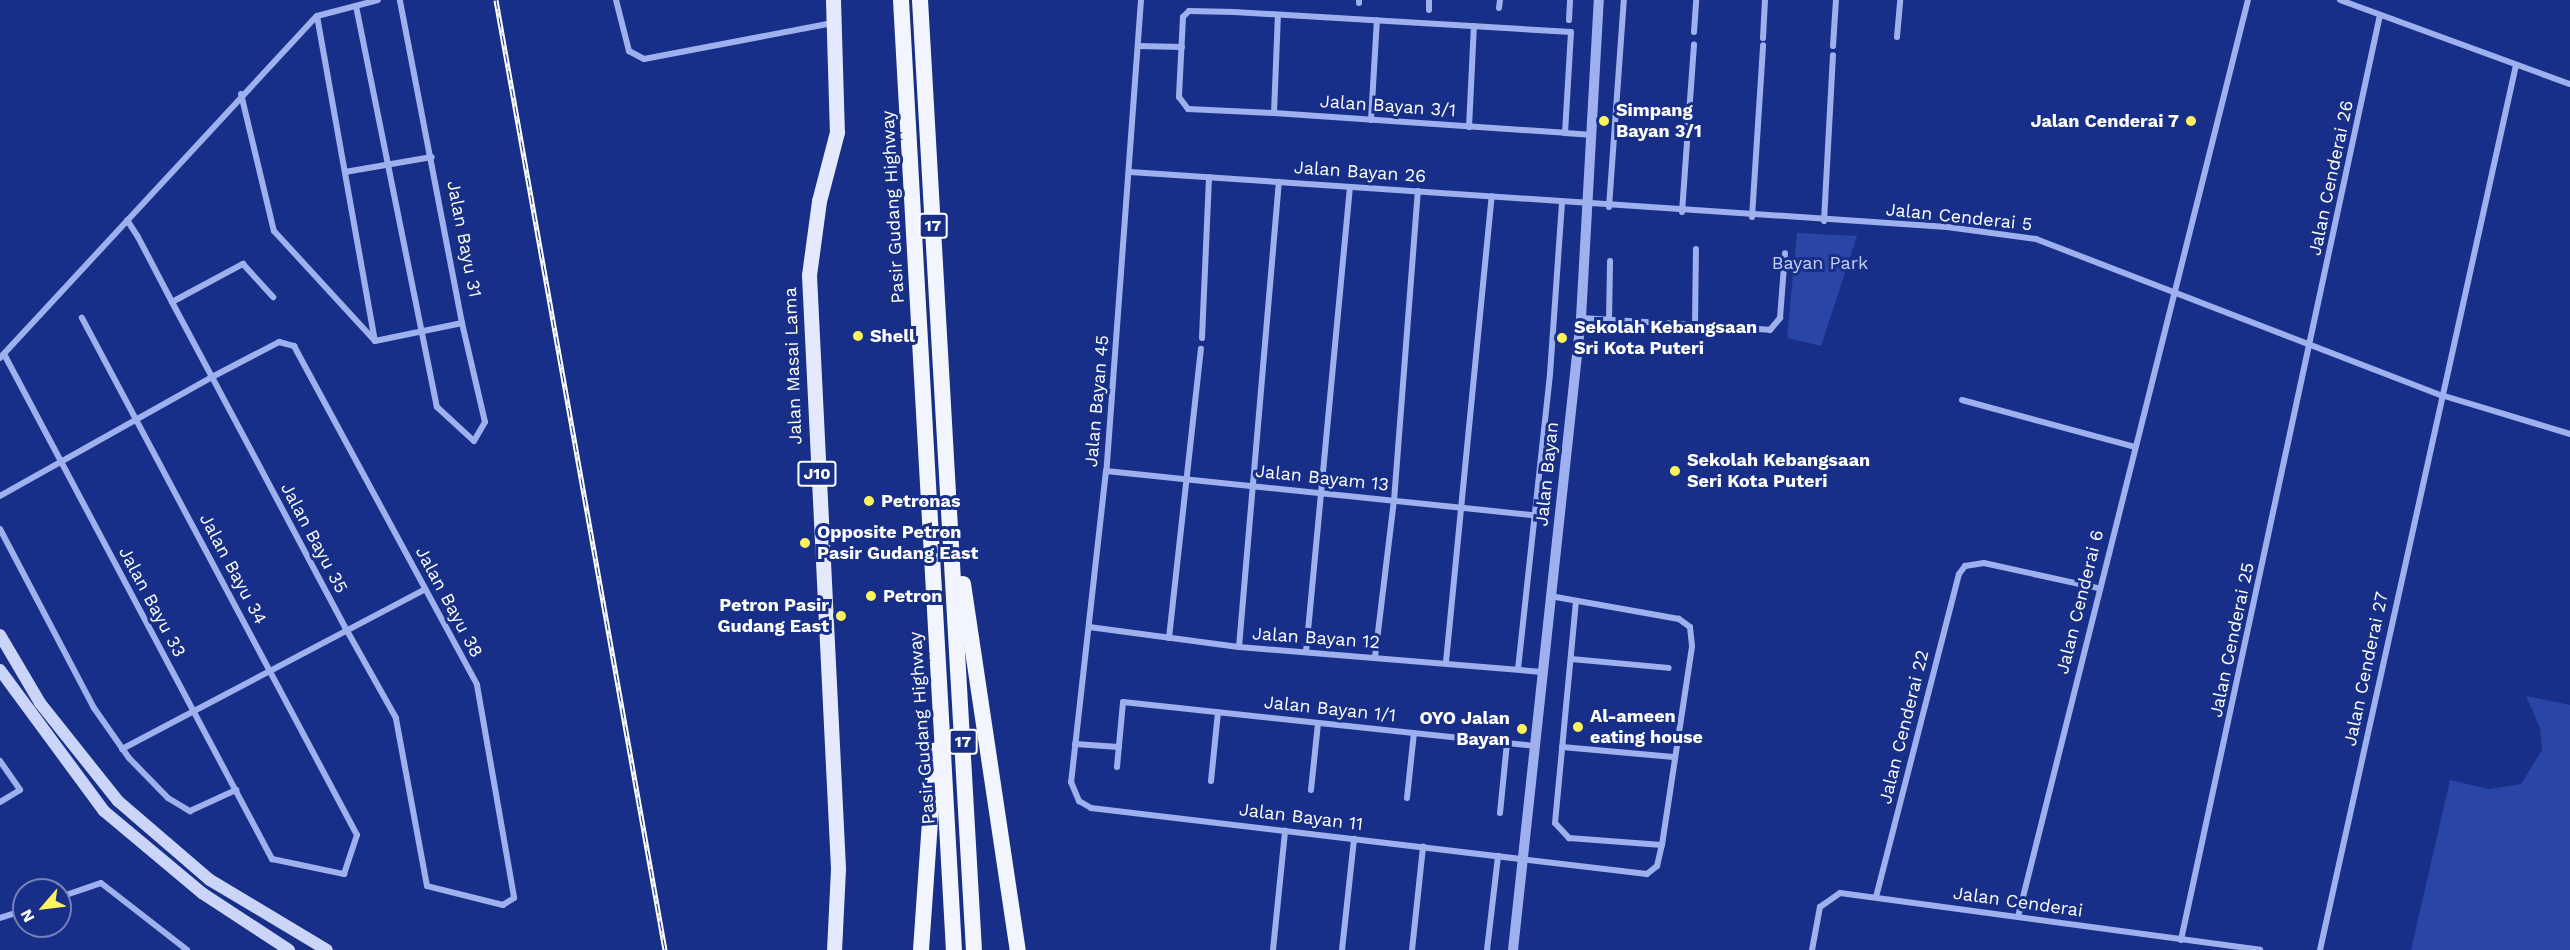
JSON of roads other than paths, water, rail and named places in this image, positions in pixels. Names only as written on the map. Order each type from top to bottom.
[{"type":"highway","name":"Pasir Gudang Highway","points":[[901,0],[954,950]]},
{"type":"highway","name":"17","points":[[920,0],[974,950]]},
{"type":"highway","points":[[952,533],[1018,950]]},
{"type":"highway","points":[[921,950],[930,788],[940,719]]},
{"type":"main road","name":"Jalan Masai Lama","points":[[833,0],[837,132],[819,201],[808,275],[838,869],[834,950]]},
{"type":"main road","points":[[0,635],[40,703],[118,801],[210,880],[327,950]]},
{"type":"main road","points":[[0,670],[104,811],[202,892],[289,950]]},
{"type":"street","points":[[2,356],[241,94],[317,16],[378,0]]},
{"type":"street","name":"Jalan Bayu 31","points":[[375,341],[462,323],[432,157],[400,0]]},
{"type":"street","points":[[616,0],[629,51],[644,59],[833,22]]},
{"type":"street","name":"Jalan Bayan 45","points":[[1079,801],[1071,782],[1106,471],[1142,0]]},
{"type":"street","points":[[1429,10],[1430,0]]},
{"type":"street","points":[[1499,8],[1500,0]]},
{"type":"street","points":[[1569,20],[1570,0]]},
{"type":"street","name":"Jalan Bayan","points":[[1513,950],[1581,318],[1594,135],[1599,0]]},
{"type":"street","points":[[1609,207],[1624,0]]},
{"type":"street","points":[[1694,32],[1696,0]]},
{"type":"street","points":[[1752,218],[1765,0]]},
{"type":"street","points":[[1833,46],[1836,0]]},
{"type":"street","points":[[1897,37],[1900,0]]},
{"type":"street","points":[[2174,294],[2248,0]]},
{"type":"street","points":[[2340,0],[2570,84]]},
{"type":"street","points":[[356,6],[437,407],[474,441],[485,422],[462,323]]},
{"type":"street","points":[[1138,46],[1182,46],[1185,13],[1278,15],[1571,32],[1564,133]]},
{"type":"street","points":[[1274,113],[1278,15]]},
{"type":"street","name":"Jalan Cenderai 26","points":[[2312,347],[2380,15]]},
{"type":"street","points":[[317,16],[375,341]]},
{"type":"street","points":[[1371,120],[1377,20]]},
{"type":"street","points":[[1469,127],[1474,26]]},
{"type":"street","points":[[1682,212],[1694,44]]},
{"type":"street","name":"Jalan Bayan 3/1","points":[[1182,46],[1181,104],[1188,109],[1594,135]]},
{"type":"street","points":[[1824,221],[1833,56]]},
{"type":"street","name":"Jalan Cenderai 27","points":[[2320,950],[2441,395],[2516,65]]},
{"type":"street","points":[[241,94],[274,231],[375,341]]},
{"type":"street","points":[[345,172],[432,157]]},
{"type":"street","name":"Jalan Bayan 26","points":[[1130,172],[1492,196],[1589,206]]},
{"type":"street","points":[[1202,338],[1209,177]]},
{"type":"street","points":[[1239,647],[1279,182]]},
{"type":"street","points":[[1306,652],[1324,494],[1350,187]]},
{"type":"street","points":[[1375,657],[1394,501],[1418,191]]},
{"type":"street","points":[[1446,662],[1492,196]]},
{"type":"street","points":[[1518,669],[1562,203]]},
{"type":"street","name":"Jalan Cenderai 5","points":[[1589,206],[1752,218],[1947,227],[2036,239],[2441,395],[2570,434]]},
{"type":"street","name":"Jalan Bayu 35","points":[[127,220],[396,718],[427,885]]},
{"type":"street","points":[[1695,326],[1696,249]]},
{"type":"street","points":[[1581,318],[1695,326],[1775,328],[1785,254]]},
{"type":"street","points":[[1609,321],[1610,261]]},
{"type":"street","points":[[172,302],[243,264],[273,297]]},
{"type":"street","name":"Jalan Cenderai 6","points":[[2018,917],[2098,588],[2174,294]]},
{"type":"street","name":"Jalan Bayu 34","points":[[82,318],[357,835],[342,875],[275,862]]},
{"type":"street","name":"Jalan Bayu 38","points":[[212,377],[287,341],[477,685],[514,898],[510,902],[492,903],[427,885]]},
{"type":"street","name":"Jalan Cenderai 25","points":[[2181,940],[2312,347]]},
{"type":"street","points":[[1169,638],[1201,349]]},
{"type":"street","name":"Jalan Bayu 33","points":[[2,356],[275,862]]},
{"type":"street","points":[[0,496],[212,377]]},
{"type":"street","points":[[1962,400],[2135,447]]},
{"type":"street","name":"Jalan Bayam 13","points":[[1106,471],[1534,515]]},
{"type":"street","points":[[0,529],[94,708],[122,749],[168,798],[190,811],[237,790]]},
{"type":"street","name":"Jalan Cenderai 22","points":[[1876,897],[1955,584],[1965,566],[1984,563],[2098,588]]},
{"type":"street","points":[[122,749],[425,589]]},
{"type":"street","points":[[1550,596],[1576,601],[1562,747],[1558,828],[1569,838],[1662,845]]},
{"type":"street","name":"Jalan Bayan 11","points":[[1079,801],[1091,808],[1647,874],[1657,866],[1662,845],[1692,646],[1690,627],[1679,619],[1576,601]]},
{"type":"street","name":"Jalan Bayan 12","points":[[1089,627],[1239,647],[1446,662],[1542,672]]},
{"type":"street","points":[[1571,659],[1669,668]]},
{"type":"street","name":"Jalan Bayan 1/1","points":[[1119,747],[1123,702],[1534,746]]},
{"type":"street","points":[[1211,781],[1218,712]]},
{"type":"street","points":[[1311,790],[1318,723]]},
{"type":"street","points":[[1407,798],[1414,733]]},
{"type":"street","points":[[1500,813],[1507,743]]},
{"type":"street","points":[[1075,744],[1119,747],[1117,767]]},
{"type":"street","points":[[1562,747],[1674,757]]},
{"type":"street","points":[[0,761],[20,790],[0,802]]},
{"type":"street","points":[[1273,950],[1286,831]]},
{"type":"street","points":[[1342,950],[1354,839]]},
{"type":"street","points":[[1412,950],[1423,847]]},
{"type":"street","points":[[1487,950],[1498,856]]},
{"type":"street","points":[[72,893],[101,883],[187,950]]},
{"type":"street","name":"Jalan Cenderai","points":[[1812,950],[1816,921],[1828,897],[1876,897],[2260,950]]},
{"type":"railway","points":[[496,0],[665,950]]},
{"type":"place","name":"Simpang Bayan 3/1","points":[[1604,121]]},
{"type":"place","name":"Jalan Cenderai 7","points":[[2191,121]]},
{"type":"place","name":"Shell","points":[[858,336]]},
{"type":"place","name":"Sekolah Kebangsaan Sri Kota Puteri","points":[[1562,338]]},
{"type":"place","name":"Sekolah Kebangsaan Seri Kota Puteri","points":[[1675,471]]},
{"type":"place","name":"Petronas","points":[[869,501]]},
{"type":"place","name":"Opposite Petron Pasir Gudang East","points":[[805,543]]},
{"type":"place","name":"Petron","points":[[871,596]]},
{"type":"place","name":"Petron Pasir Gudang East","points":[[841,616]]},
{"type":"place","name":"Al-ameen eating house","points":[[1578,727]]},
{"type":"place","name":"OYO Jalan Bayan","points":[[1522,729]]},
{"type":"park label","name":"Bayan Park","points":[[1820,263]]}]
